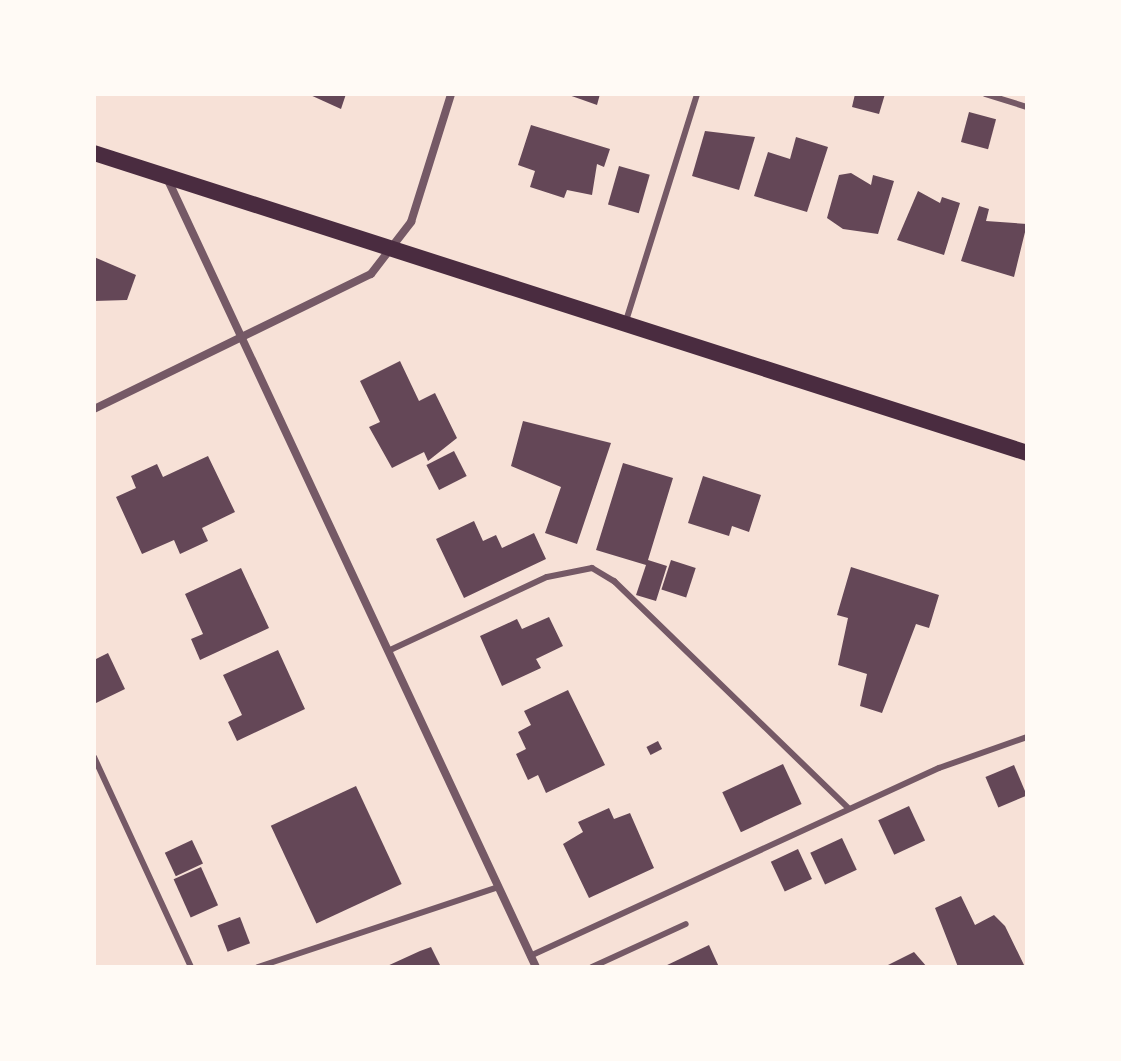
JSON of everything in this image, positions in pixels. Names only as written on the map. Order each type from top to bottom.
[{"type":"main road","points":[[94,153],[394,252],[1027,453]]},
{"type":"street","points":[[94,409],[358,283],[394,252],[411,222],[451,94]]},
{"type":"street","points":[[166,176],[536,967]]},
{"type":"lane","points":[[625,325],[697,94]]},
{"type":"lane","points":[[985,94],[1027,107]]},
{"type":"lane","points":[[388,651],[547,577],[592,568],[614,581],[848,808]]},
{"type":"lane","points":[[530,956],[848,808],[1027,737]]},
{"type":"lane","points":[[94,757],[191,967]]},
{"type":"lane","points":[[258,967],[498,887]]},
{"type":"lane","points":[[592,967],[686,924]]},
{"type":"building","points":[[308,94],[346,94],[341,109]]},
{"type":"building","points":[[566,94],[600,94],[597,105]]},
{"type":"building","points":[[855,94],[885,94],[879,114],[852,107]]},
{"type":"building","points":[[969,112],[996,119],[988,149],[961,142]]},
{"type":"building","points":[[531,125],[610,149],[604,167],[597,164],[592,195],[567,190],[564,198],[530,187],[535,171],[518,165]]},
{"type":"building","points":[[705,131],[755,137],[739,190],[692,176]]},
{"type":"building","points":[[796,137],[828,147],[807,212],[754,196],[768,152],[790,159]]},
{"type":"building","points":[[619,166],[650,175],[639,213],[608,204]]},
{"type":"building","points":[[851,173],[871,185],[873,175],[894,181],[878,234],[843,229],[827,218],[839,175]]},
{"type":"building","points":[[918,191],[940,203],[942,197],[960,203],[944,255],[897,240]]},
{"type":"building","points":[[979,206],[989,209],[986,221],[1027,224],[1014,277],[961,261]]},
{"type":"building","points":[[94,257],[136,275],[127,300],[94,301]]},
{"type":"building","points":[[400,361],[419,401],[435,393],[457,438],[428,461],[424,452],[392,468],[369,427],[380,422],[360,381]]},
{"type":"building","points":[[523,421],[611,443],[577,544],[545,533],[561,487],[511,466]]},
{"type":"building","points":[[454,451],[467,476],[439,490],[426,465]]},
{"type":"building","points":[[208,456],[235,512],[202,528],[208,541],[180,554],[174,540],[142,554],[116,497],[136,488],[131,476],[157,464],[163,477]]},
{"type":"building","points":[[623,463],[673,478],[648,560],[667,566],[656,601],[636,595],[646,565],[596,550]]},
{"type":"building","points":[[703,476],[761,495],[749,532],[732,526],[729,536],[688,523]]},
{"type":"building","points":[[474,521],[483,541],[496,535],[502,548],[534,533],[546,559],[464,598],[436,539]]},
{"type":"building","points":[[671,560],[696,568],[686,598],[661,589]]},
{"type":"building","points":[[851,567],[939,595],[929,628],[916,624],[882,713],[860,706],[867,674],[838,665],[848,618],[837,615]]},
{"type":"building","points":[[241,568],[269,628],[200,660],[191,639],[203,634],[185,594]]},
{"type":"building","points":[[549,617],[563,646],[536,659],[541,668],[502,686],[480,636],[517,619],[522,629]]},
{"type":"building","points":[[278,650],[305,709],[237,741],[228,722],[242,715],[223,675]]},
{"type":"building","points":[[108,653],[125,689],[94,704],[94,660]]},
{"type":"building","points":[[568,690],[605,765],[546,793],[538,775],[528,780],[516,754],[526,749],[518,732],[531,725],[524,711]]},
{"type":"building","points":[[658,741],[662,749],[651,755],[646,747]]},
{"type":"building","points":[[783,764],[802,804],[741,832],[722,792]]},
{"type":"building","points":[[1014,765],[1027,795],[998,807],[985,777]]},
{"type":"building","points":[[356,786],[402,884],[316,924],[271,826]]},
{"type":"building","points":[[909,806],[925,840],[894,855],[878,820]]},
{"type":"building","points":[[609,808],[614,819],[630,813],[654,868],[589,898],[563,844],[583,832],[578,822]]},
{"type":"building","points":[[842,838],[857,870],[825,885],[810,853]]},
{"type":"building","points":[[192,840],[203,864],[176,876],[165,853]]},
{"type":"building","points":[[798,849],[812,879],[785,892],[771,862]]},
{"type":"building","points":[[201,867],[218,905],[191,918],[174,879]]},
{"type":"building","points":[[961,896],[975,925],[994,915],[1005,926],[1025,967],[958,967],[935,908]]},
{"type":"building","points":[[240,917],[250,943],[228,952],[218,926]]},
{"type":"building","points":[[709,945],[719,967],[663,967]]},
{"type":"building","points":[[431,947],[441,967],[385,967],[420,951]]},
{"type":"building","points":[[914,952],[927,967],[884,967]]}]
